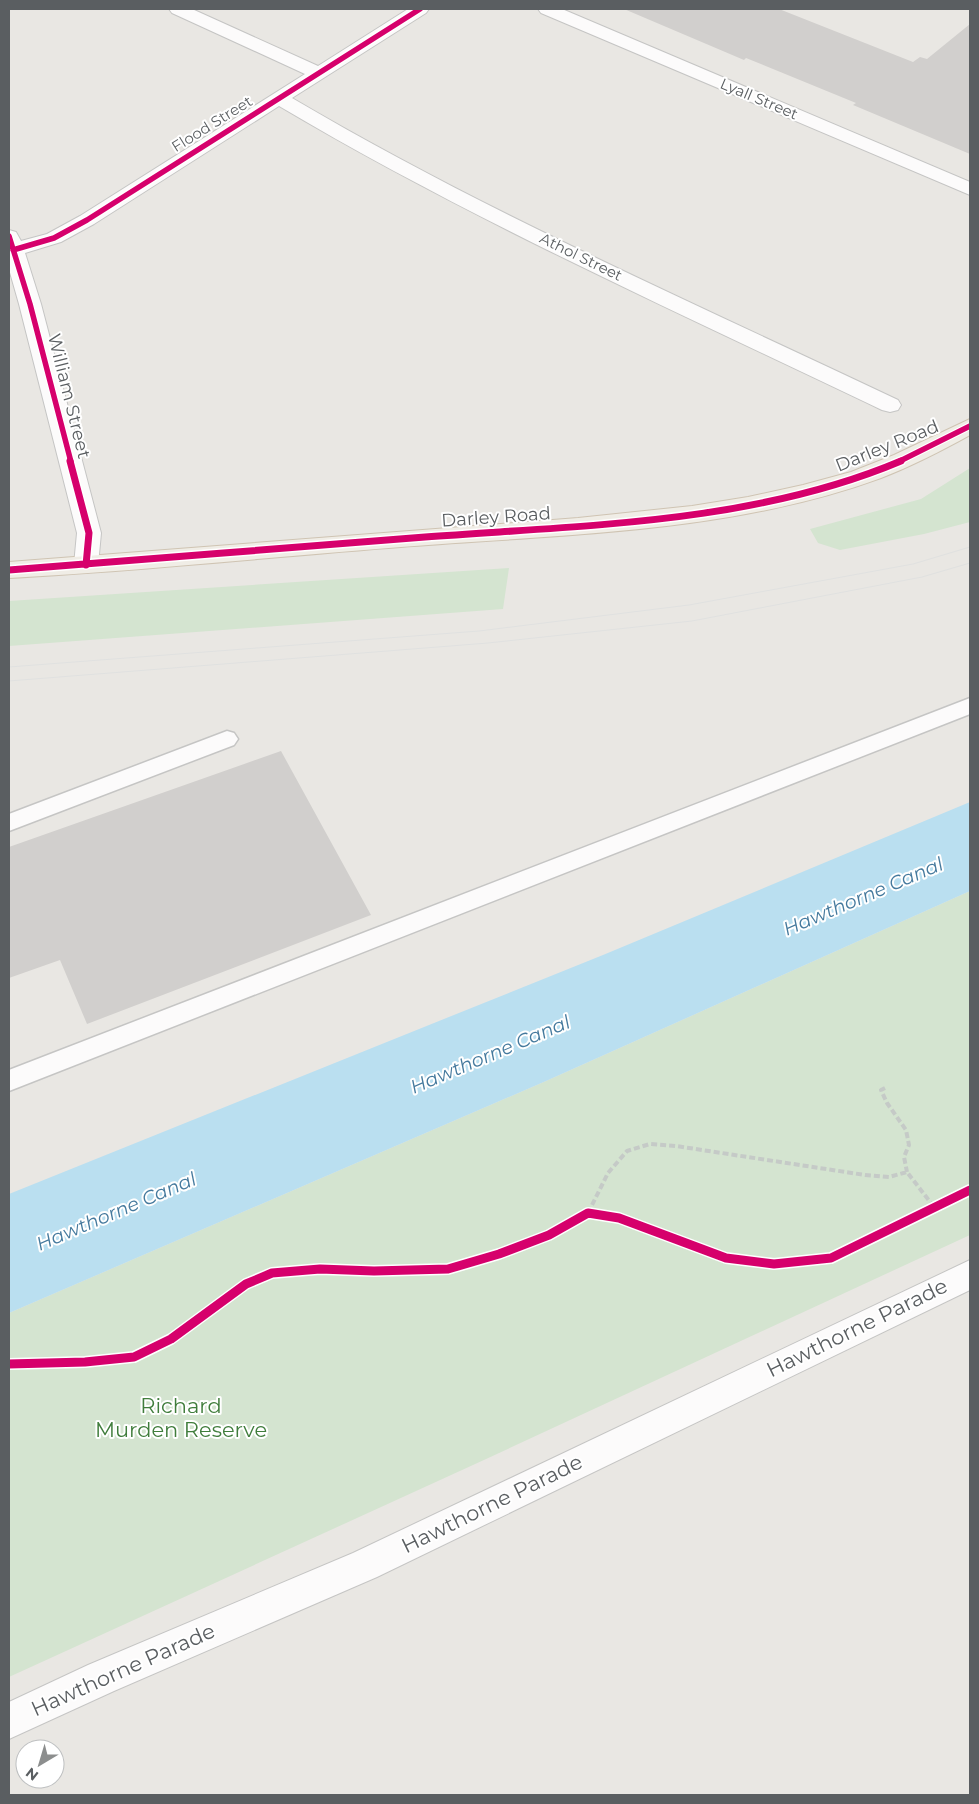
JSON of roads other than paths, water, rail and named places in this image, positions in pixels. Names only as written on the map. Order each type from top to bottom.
[{"type":"main road","name":"Darley Road","points":[[9,570],[583,526],[704,513],[784,498],[860,477],[922,451],[970,426]]},
{"type":"street","points":[[178,9],[319,73]]},
{"type":"street","name":"Flood Street","points":[[11,243],[54,238],[87,220],[420,9]]},
{"type":"street","name":"Lyall Street","points":[[547,9],[970,189]]},
{"type":"street","name":"Athol Street","points":[[279,98],[338,133],[466,202],[890,405]]},
{"type":"street","name":"William Street","points":[[11,243],[30,304],[89,533],[86,565]]},
{"type":"street","name":"Hawthorne Parade","points":[[9,1721],[101,1678],[366,1565],[970,1274]]},
{"type":"lane","points":[[9,1081],[970,706]]},
{"type":"lane","points":[[9,824],[227,739]]},
{"type":"water","name":"Hawthorne Canal","points":[[970,802],[970,891],[546,1081],[9,1313],[9,1194],[603,955]]},
{"type":"tram line","points":[[9,667],[479,631],[689,605],[913,564],[970,547]]},
{"type":"tram line","points":[[9,681],[488,643],[692,621],[922,577],[970,563]]},
{"type":"park label","name":"Richard Murden Reserve","points":[[181,1418]]}]
